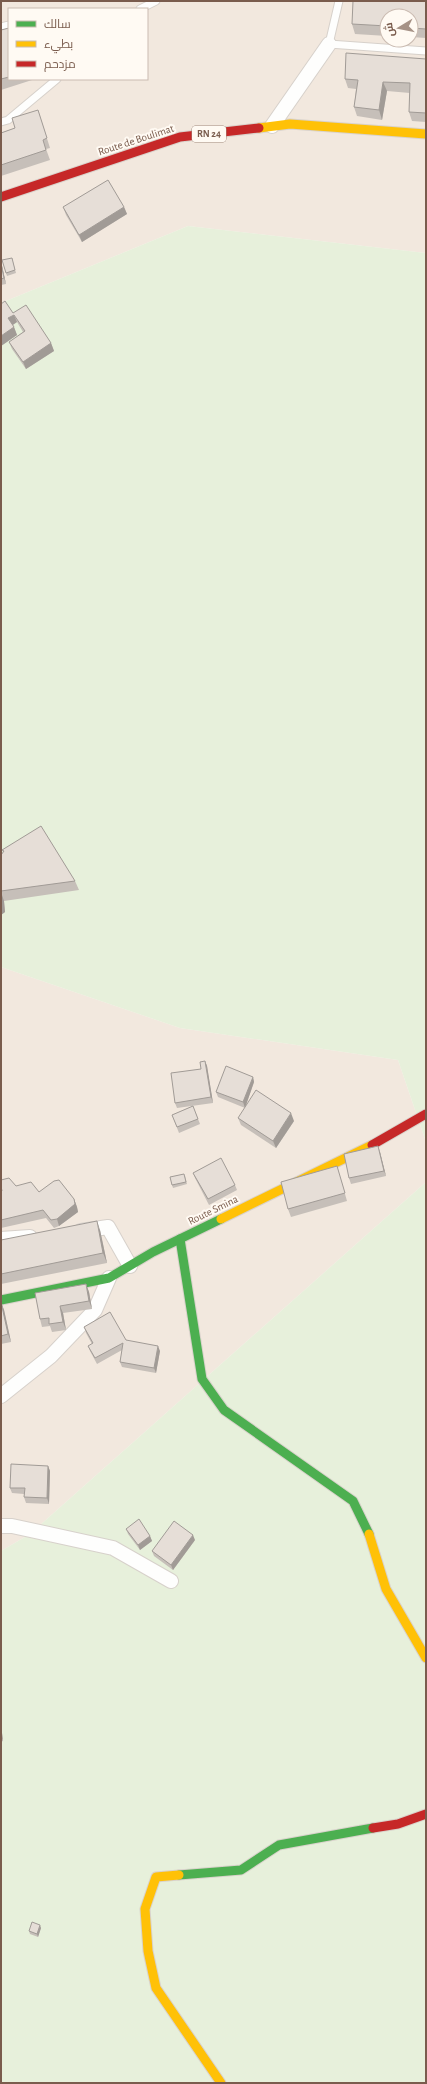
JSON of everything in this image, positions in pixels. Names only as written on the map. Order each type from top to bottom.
[{"type":"street","points":[[272,126],[329,44]]},
{"type":"street","name":"Route de Boulimat","points":[[1,196],[180,138],[290,124],[426,134]]},
{"type":"street","name":"Route Smina","points":[[1,1300],[109,1278],[180,1239],[379,1142],[426,1114]]},
{"type":"street","points":[[69,1232],[108,1227],[130,1266]]},
{"type":"street","points":[[1,1239],[46,1235]]},
{"type":"street","points":[[180,1239],[202,1379],[224,1410],[353,1501],[367,1528],[386,1589],[426,1658]]},
{"type":"street","points":[[1,1396],[51,1356],[95,1310],[109,1278]]},
{"type":"street","points":[[1,1526],[12,1526],[113,1548],[171,1581]]},
{"type":"street","points":[[220,2083],[156,1988],[148,1951],[145,1909],[156,1877],[241,1870],[280,1845],[398,1824],[426,1814]]},
{"type":"lane","points":[[142,8],[156,1]]},
{"type":"lane","points":[[339,1],[329,44],[426,51]]},
{"type":"lane","points":[[1,122],[8,120],[56,80]]},
{"type":"shaded area","points":[[1,1],[426,1],[426,253],[188,226],[1,303]]},
{"type":"shaded area","points":[[1,967],[180,1028],[398,1060],[426,1142],[426,1182],[30,1534],[1,1551]]},
{"type":"green space","points":[[188,226],[426,253],[426,1142],[398,1060],[180,1028],[1,967],[1,303]]},
{"type":"green space","points":[[426,1182],[426,2083],[1,2083],[1,1551],[30,1534]]},
{"type":"building","points":[[353,1],[426,1],[426,29],[419,29],[419,8],[379,8],[379,26],[352,24]]},
{"type":"building","points":[[8,28],[8,77],[1,79],[1,30]]},
{"type":"building","points":[[346,53],[426,59],[426,113],[409,112],[410,83],[383,82],[379,110],[354,107],[358,80],[345,79]]},
{"type":"building","points":[[38,110],[47,138],[43,140],[46,150],[1,165],[1,133],[15,128],[12,118]]},
{"type":"building","points":[[108,180],[124,207],[79,235],[63,207]]},
{"type":"building","points":[[12,258],[15,270],[6,273],[2,260]]},
{"type":"building","points":[[1,264],[4,278],[1,279]]},
{"type":"building","points":[[5,301],[13,313],[26,305],[51,343],[23,362],[9,342],[25,331],[14,315],[8,318],[14,327],[1,336],[1,304]]},
{"type":"building","points":[[41,826],[75,881],[1,891],[1,855],[4,851],[2,850]]},
{"type":"building","points":[[205,1061],[211,1097],[175,1103],[171,1073],[201,1069],[200,1062]]},
{"type":"building","points":[[226,1066],[253,1077],[243,1102],[216,1092]]},
{"type":"building","points":[[256,1090],[291,1113],[273,1141],[238,1118]]},
{"type":"building","points":[[193,1106],[198,1119],[177,1127],[172,1115]]},
{"type":"building","points":[[378,1146],[384,1171],[349,1178],[344,1154]]},
{"type":"building","points":[[221,1158],[235,1185],[208,1199],[193,1173]]},
{"type":"building","points":[[337,1166],[345,1193],[288,1209],[281,1182]]},
{"type":"building","points":[[184,1174],[186,1182],[172,1185],[170,1177]]},
{"type":"building","points":[[9,1178],[16,1186],[31,1182],[39,1192],[54,1181],[59,1180],[74,1199],[75,1204],[57,1219],[51,1220],[43,1210],[1,1220],[1,1180]]},
{"type":"building","points":[[97,1221],[103,1253],[1,1274],[1,1240]]},
{"type":"building","points":[[86,1284],[89,1301],[60,1306],[63,1322],[49,1324],[49,1318],[40,1319],[35,1293]]},
{"type":"building","points":[[1,1302],[8,1334],[1,1336]]},
{"type":"building","points":[[110,1312],[126,1340],[158,1346],[154,1368],[120,1362],[123,1343],[95,1358],[88,1346],[93,1343],[84,1327]]},
{"type":"building","points":[[11,1464],[48,1466],[47,1498],[24,1497],[25,1488],[10,1488]]},
{"type":"building","points":[[139,1519],[150,1536],[138,1545],[126,1529]]},
{"type":"building","points":[[174,1521],[193,1535],[171,1565],[152,1551]]},
{"type":"building","points":[[32,1922],[40,1925],[37,1934],[29,1931]]},
{"type":"traffic: fast","points":[[1,1300],[109,1278],[153,1252],[221,1219]]},
{"type":"traffic: fast","points":[[180,1239],[202,1379],[224,1410],[353,1501],[369,1534]]},
{"type":"traffic: fast","points":[[179,1875],[241,1870],[279,1845],[373,1828]]},
{"type":"traffic: slow","points":[[259,128],[290,124],[426,134]]},
{"type":"traffic: slow","points":[[221,1219],[372,1145]]},
{"type":"traffic: slow","points":[[369,1534],[386,1589],[426,1658]]},
{"type":"traffic: slow","points":[[179,1875],[156,1877],[145,1909],[148,1951],[156,1988],[221,2083]]},
{"type":"traffic: jam","points":[[1,197],[180,137],[259,128]]},
{"type":"traffic: jam","points":[[372,1145],[426,1114]]},
{"type":"traffic: jam","points":[[373,1828],[398,1824],[426,1814]]}]
